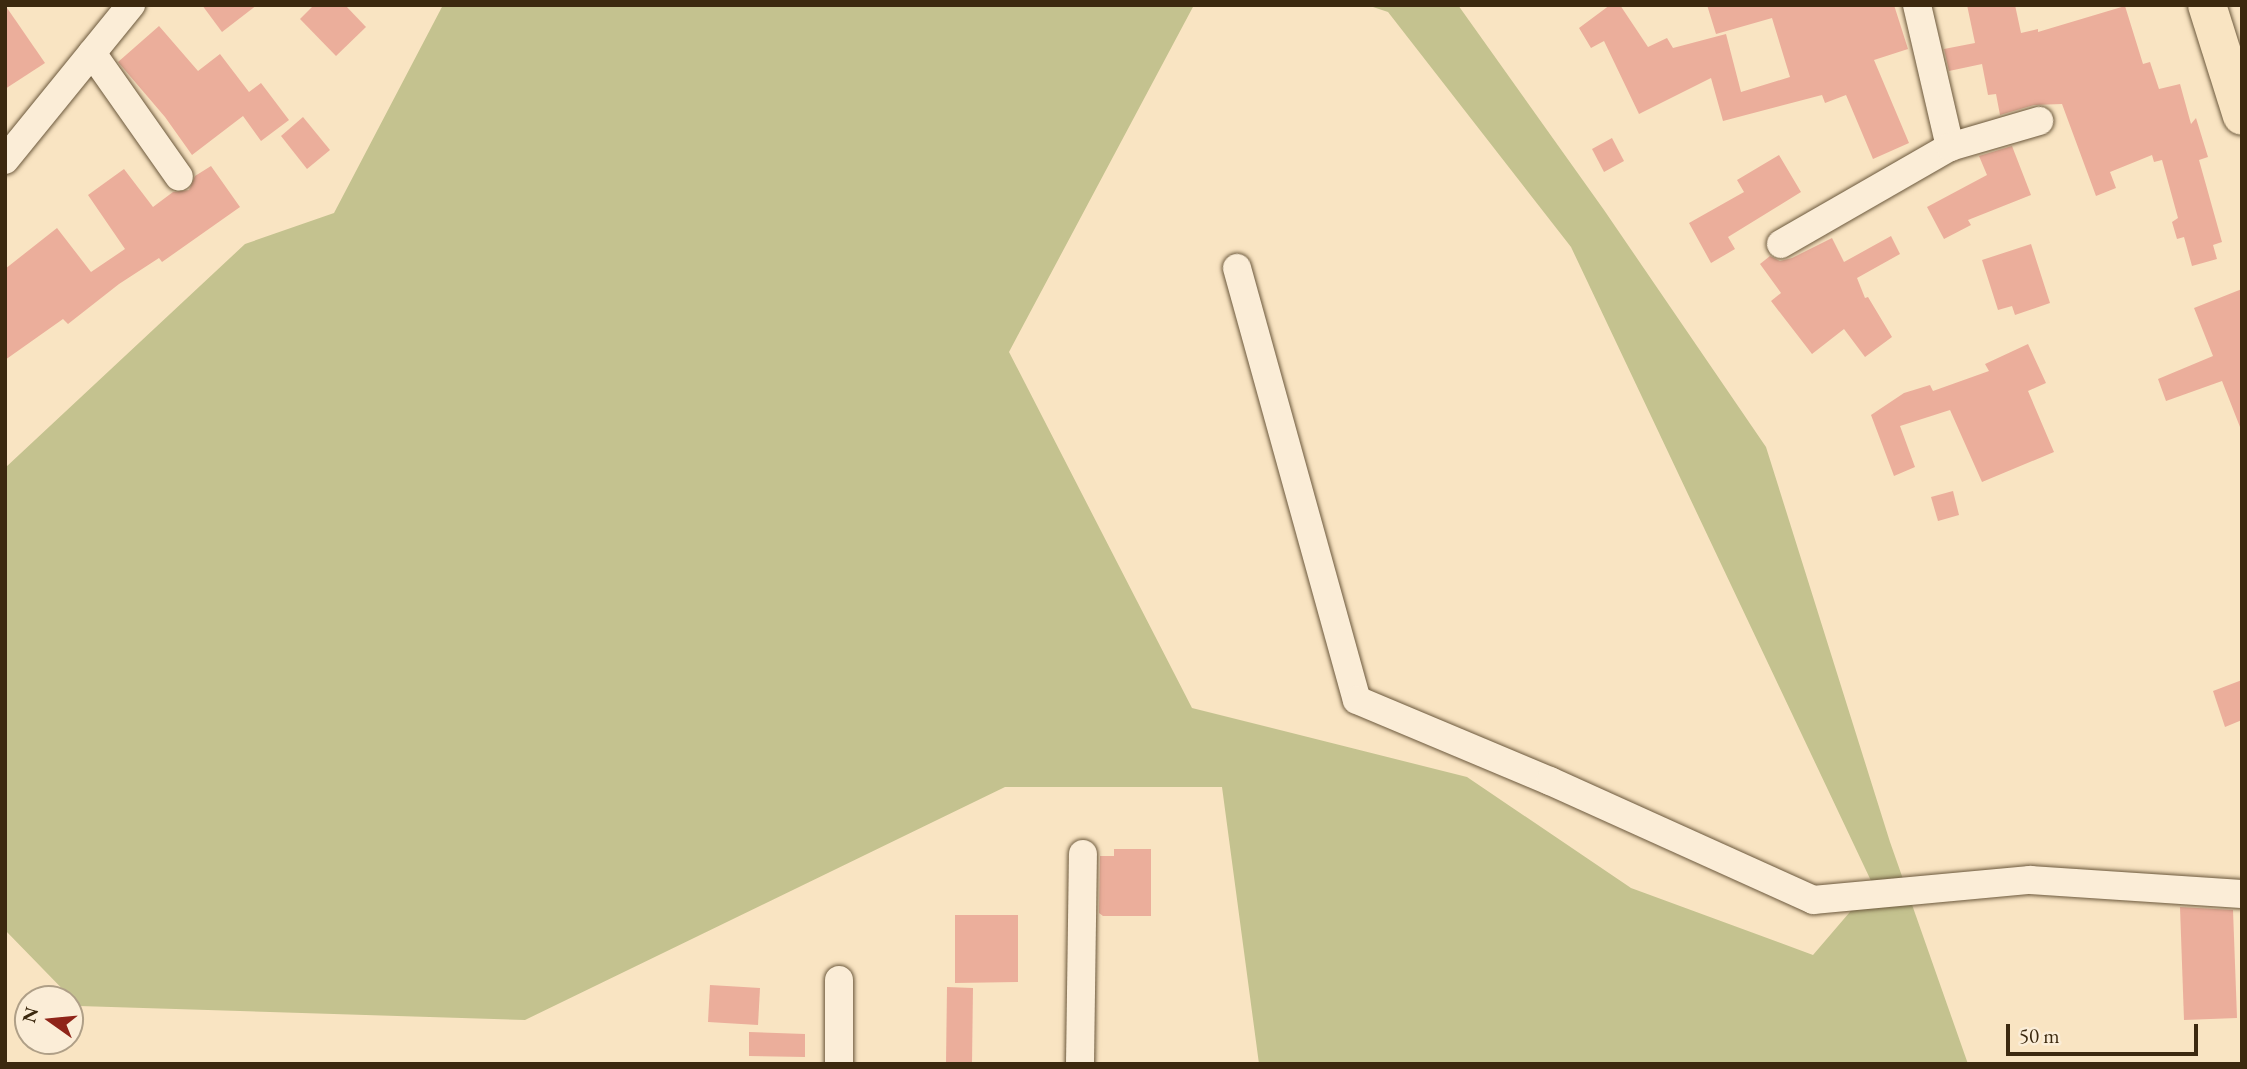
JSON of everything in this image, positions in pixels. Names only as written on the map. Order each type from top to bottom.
[{"type":"highway","points":[[2207,5],[2242,116]]},
{"type":"street","points":[[5,160],[131,5]]},
{"type":"street","points":[[1917,5],[1950,147]]},
{"type":"street","points":[[92,53],[179,177]]},
{"type":"street","points":[[1781,244],[1950,147],[2039,121]]},
{"type":"street","points":[[1237,268],[1357,700],[1550,781],[1813,900],[2030,880],[2242,894]]},
{"type":"street","points":[[1080,1064],[1083,854]]},
{"type":"street","points":[[838,980],[839,1064]]},
{"type":"shaded area","points":[[443,5],[1194,5],[1009,352],[1192,708],[1467,777],[1631,888],[1813,955],[1873,885],[1571,247],[1388,12],[1367,5],[1458,5],[1604,210],[1766,447],[1890,842],[1968,1064],[1259,1064],[1222,787],[1005,787],[525,1020],[84,1006],[84,985],[59,985],[5,930],[5,468],[245,244],[334,213]]},
{"type":"building","points":[[5,5],[45,63],[5,89]]},
{"type":"building","points":[[202,5],[257,5],[222,32]]},
{"type":"building","points":[[314,5],[345,5],[366,27],[336,56],[300,19]]},
{"type":"building","points":[[1610,5],[1620,5],[1648,47],[1667,38],[1673,48],[1726,34],[1741,92],[1790,77],[1772,18],[1716,34],[1707,5],[1894,5],[1908,49],[1874,60],[1909,143],[1873,159],[1846,95],[1825,103],[1822,95],[1723,121],[1711,78],[1639,114],[1604,41],[1591,48],[1579,28]]},
{"type":"building","points":[[1967,5],[2015,5],[2021,33],[2038,29],[2038,32],[2125,6],[2143,64],[2150,62],[2159,89],[2180,84],[2191,124],[2196,118],[2208,157],[2199,160],[2222,242],[2213,245],[2217,259],[2192,266],[2184,237],[2177,239],[2172,222],[2178,218],[2162,160],[2154,162],[2152,155],[2110,172],[2116,188],[2096,196],[2062,104],[2034,105],[2000,115],[1996,94],[1988,95],[1982,64],[1949,71],[1944,49],[1975,43]]},
{"type":"building","points":[[159,26],[198,71],[220,54],[249,92],[261,83],[289,120],[261,141],[243,116],[192,155],[165,117],[118,62]]},
{"type":"building","points":[[303,117],[330,150],[307,169],[281,136]]},
{"type":"building","points":[[1612,138],[1624,161],[1604,172],[1592,149]]},
{"type":"building","points":[[2012,146],[2031,195],[1968,220],[1971,225],[1944,239],[1927,207],[1987,175],[1979,156]]},
{"type":"building","points":[[1779,155],[1801,192],[1728,237],[1735,249],[1711,263],[1689,223],[1744,192],[1737,180]]},
{"type":"building","points":[[211,166],[240,207],[162,262],[159,258],[119,284],[68,324],[63,319],[5,360],[5,269],[57,228],[91,272],[125,249],[88,195],[124,169],[153,207],[173,192],[189,190],[195,176]]},
{"type":"building","points":[[1891,236],[1900,254],[1857,278],[1865,298],[1868,297],[1892,337],[1865,357],[1844,329],[1812,354],[1771,301],[1781,293],[1760,264],[1770,256],[1780,261],[1792,258],[1832,238],[1844,262]]},
{"type":"building","points":[[2031,244],[2050,303],[2015,315],[2012,306],[1998,310],[1982,260]]},
{"type":"building","points":[[2242,289],[2240,427],[2222,381],[2166,401],[2158,379],[2213,356],[2194,308]]},
{"type":"building","points":[[2028,344],[2046,383],[2028,391],[2054,452],[1982,482],[1950,410],[1900,426],[1915,467],[1894,476],[1871,415],[1904,393],[1930,385],[1933,391],[1989,371],[1985,364]]},
{"type":"building","points":[[1953,491],[1959,515],[1938,521],[1931,497]]},
{"type":"building","points":[[2242,680],[2242,720],[2225,727],[2213,691]]},
{"type":"building","points":[[1114,849],[1151,849],[1151,916],[1103,916],[1099,913],[1100,856],[1114,856]]},
{"type":"building","points":[[2180,907],[2233,910],[2237,1018],[2184,1020]]},
{"type":"building","points":[[955,915],[1018,915],[1018,982],[955,983]]},
{"type":"building","points":[[710,985],[760,988],[758,1025],[708,1022]]},
{"type":"building","points":[[947,987],[973,988],[972,1064],[946,1064]]},
{"type":"building","points":[[749,1032],[805,1034],[805,1057],[749,1056]]}]
